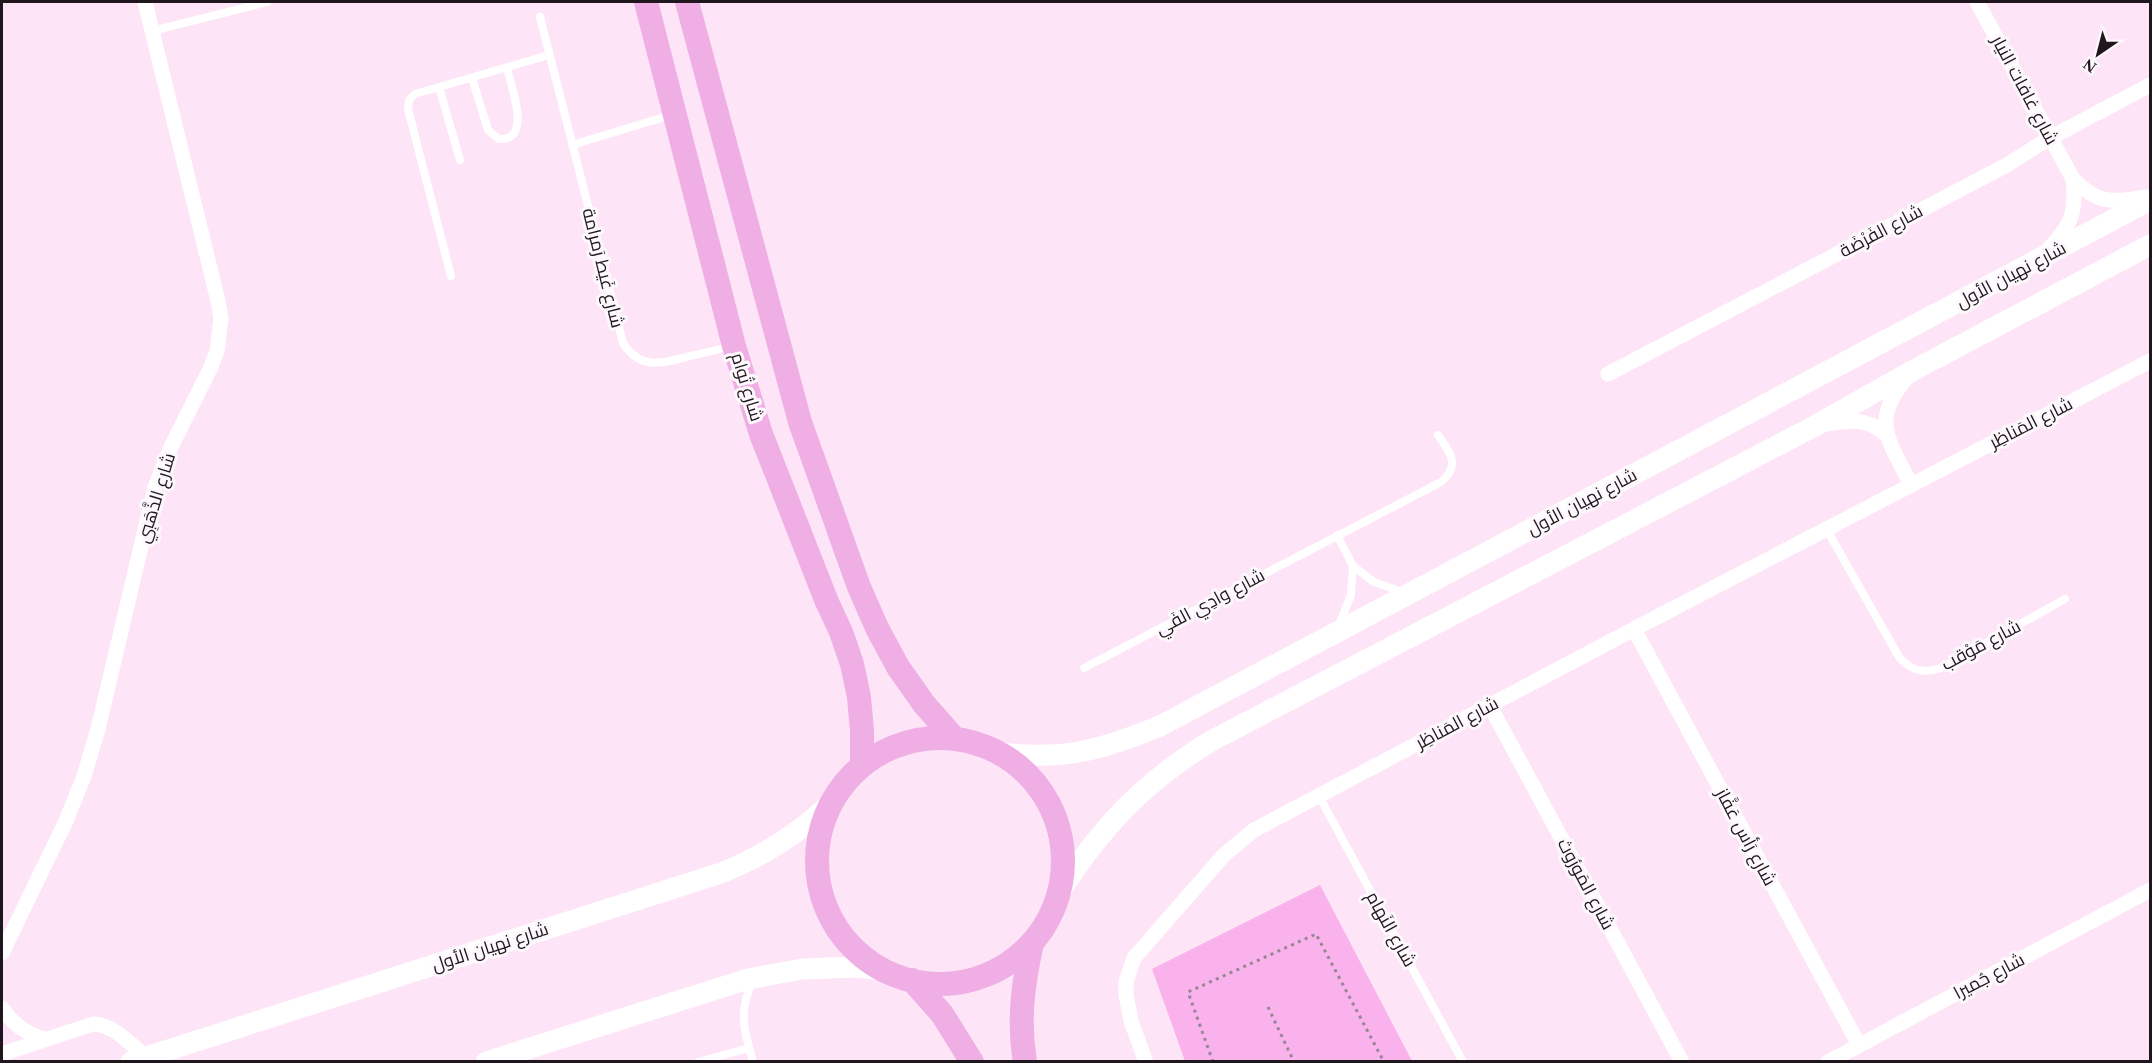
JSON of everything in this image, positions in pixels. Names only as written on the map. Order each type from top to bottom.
[{"type":"main road","name":"شارع تُوام","points":[[646,2],[734,346],[762,434],[852,664],[859,697],[862,765]]},
{"type":"main road","points":[[687,2],[800,422],[859,587],[898,667],[924,704],[954,738]]},
{"type":"main road","name":"شارع نهيان الأول","points":[[999,753],[1032,756],[1065,755],[1098,749],[1129,739],[1170,721],[2039,260],[2151,198]]},
{"type":"main road","points":[[1059,893],[1079,862],[1120,812],[1153,781],[1211,741],[1813,427],[1914,370],[2151,245]]},
{"type":"main road","points":[[929,738],[954,738],[984,746],[999,753],[1016,764],[1044,794],[1060,832],[1063,873],[1053,911],[1044,928],[1032,943],[1003,967],[969,981],[950,983],[912,980],[883,970],[847,941],[824,901],[817,855],[820,832],[833,801],[849,778],[862,765],[883,752],[905,743],[929,738]]},
{"type":"main road","name":"شارع نهيان الأول","points":[[139,1059],[721,873],[781,844],[817,817],[833,801]]},
{"type":"main road","points":[[1025,1062],[1021,1030],[1022,1001],[1025,972],[1032,943]]},
{"type":"main road","points":[[486,1062],[754,978],[802,969],[883,970]]},
{"type":"main road","points":[[912,980],[942,1014],[972,1062]]},
{"type":"street","name":"شارع الذَّهَبِي","points":[[2,953],[66,821],[84,776],[98,729],[155,487],[171,447],[218,351],[220,318],[218,301],[145,2]]},
{"type":"street","name":"شارع غافات النيار","points":[[1977,2],[2073,178],[2090,195],[2106,201],[2151,198]]},
{"type":"street","name":"شارع الفَرْضَة","points":[[1608,374],[2005,166],[2050,138],[2151,85]]},
{"type":"street","name":"شارع غافات النيار","points":[[2039,260],[2070,223],[2075,200],[2073,178]]},
{"type":"street","name":"شارع المَناظِر","points":[[1146,1062],[1131,1021],[1126,995],[1126,982],[1134,958],[1224,855],[1271,819],[2151,361]]},
{"type":"street","points":[[1911,486],[1888,438],[1885,421],[1888,405],[1896,390],[1914,370]]},
{"type":"street","points":[[1813,427],[1856,420],[1871,423],[1888,438]]},
{"type":"street","name":"شارع رَأس عَفَّاز","points":[[1634,629],[1858,1045]]},
{"type":"street","name":"شارع المَورُوث","points":[[1490,706],[1682,1062]]},
{"type":"street","name":"شارع جُميرا","points":[[1828,1062],[2151,890]]},
{"type":"street","points":[[2,1008],[14,1024],[44,1040]]},
{"type":"street","points":[[2,1054],[86,1025],[100,1024],[115,1031],[139,1059]]},
{"type":"lane","points":[[152,31],[267,2]]},
{"type":"lane","name":"شارع غَيط رَمرامة","points":[[540,17],[620,335],[627,349],[639,359],[655,363],[734,346]]},
{"type":"lane","points":[[451,276],[408,105],[409,100],[416,94],[549,55]]},
{"type":"lane","points":[[472,78],[490,134],[499,139],[509,138],[517,131],[519,121],[507,68]]},
{"type":"lane","points":[[439,87],[460,160]]},
{"type":"lane","points":[[572,145],[676,113]]},
{"type":"lane","name":"شارع وادِي الفَي","points":[[1084,668],[1446,478],[1452,457],[1451,452],[1438,435]]},
{"type":"lane","name":"شارع مَوْقب","points":[[1827,530],[1899,657],[1910,668],[1925,672],[1941,668],[2066,599]]},
{"type":"lane","points":[[1337,535],[1353,566],[1374,582],[1410,594]]},
{"type":"lane","points":[[1333,635],[1349,602],[1353,566]]},
{"type":"lane","name":"شارع النَهام","points":[[1318,796],[1463,1062]]},
{"type":"lane","points":[[753,1062],[743,1017],[746,997],[754,978]]},
{"type":"lane","points":[[698,1062],[749,1048]]},
{"type":"path","points":[[1213,1062],[1188,992],[1316,934],[1384,1062]]},
{"type":"path","points":[[1268,1007],[1294,1062]]},
{"type":"shaded area","points":[[1320,885],[1412,1061],[1185,1061],[1152,969]]}]
